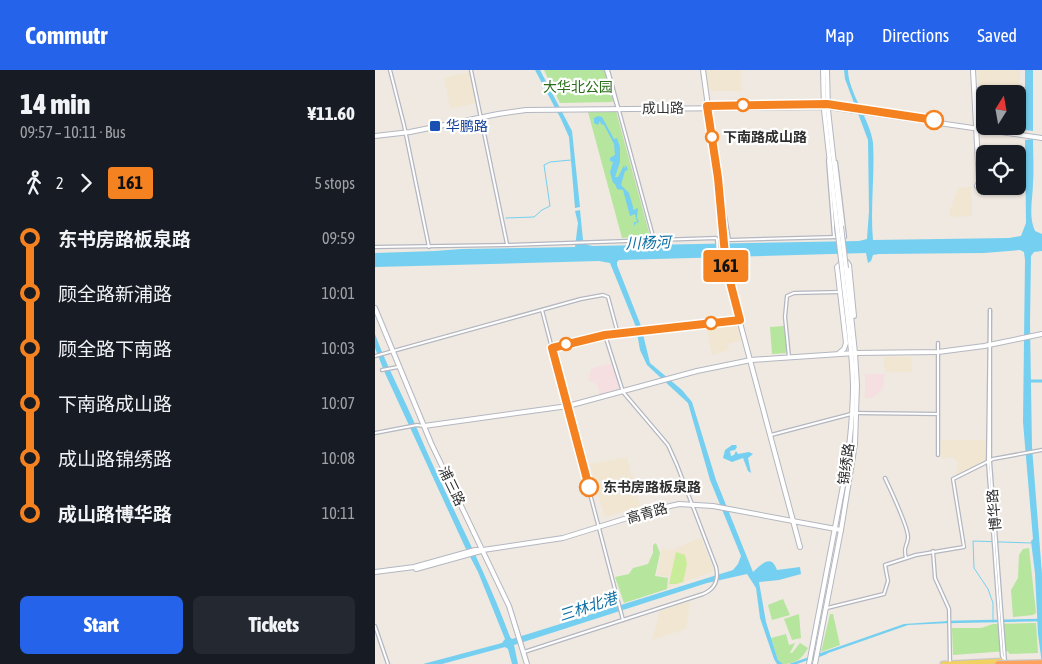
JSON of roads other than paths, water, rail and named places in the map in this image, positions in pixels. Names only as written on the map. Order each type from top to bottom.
[{"type":"highway","points":[[998,664],[1041,661]]},
{"type":"main road","points":[[703,70],[719,182],[726,266],[800,547]]},
{"type":"main road","name":"锦绣路","points":[[815,664],[853,462],[854,414],[853,353],[823,70]]},
{"type":"main road","name":"锦绣路","points":[[826,105],[827,70]]},
{"type":"main road","points":[[972,70],[976,128],[979,182],[977,186],[976,128]]},
{"type":"main road","name":"成山路","points":[[375,135],[405,132],[480,116],[512,112],[553,108],[617,107],[826,105],[976,128]]},
{"type":"main road","name":"成山路","points":[[1026,135],[1042,136]]},
{"type":"main road","name":"锦绣路","points":[[837,354],[844,349],[847,343],[837,267],[840,262],[844,261],[849,265],[856,341],[853,353]]},
{"type":"main road","name":"锦绣路","points":[[844,268],[855,347]]},
{"type":"main road","name":"浦三路","points":[[375,308],[424,426],[509,606],[527,664]]},
{"type":"main road","points":[[424,426],[568,406],[670,378],[751,360],[853,353],[938,352],[990,345],[1042,334]]},
{"type":"main road","name":"锦绣路","points":[[809,664],[846,470],[854,414]]},
{"type":"main road","name":"高青路","points":[[375,573],[423,568],[475,551],[563,538],[660,508],[692,504],[719,507],[841,530]]},
{"type":"main road","points":[[943,664],[1041,661]]},
{"type":"street","points":[[389,70],[405,132],[429,247]]},
{"type":"street","points":[[471,70],[507,245]]},
{"type":"street","points":[[607,70],[654,240]]},
{"type":"street","points":[[719,182],[729,240],[845,236],[836,164],[830,150]]},
{"type":"street","points":[[830,150],[828,164],[834,237]]},
{"type":"street","points":[[375,248],[716,238],[718,260]]},
{"type":"street","points":[[789,358],[785,317],[787,296],[794,292],[840,292]]},
{"type":"street","points":[[376,356],[581,299],[605,295],[608,297],[618,334]]},
{"type":"street","points":[[543,310],[623,620]]},
{"type":"street","name":"博华路","points":[[990,345],[990,310],[989,461],[1005,663]]},
{"type":"street","points":[[552,348],[605,335],[740,320]]},
{"type":"street","points":[[524,652],[706,593],[717,581],[717,574],[692,504],[668,445],[623,392],[605,335]]},
{"type":"street","points":[[937,455],[938,343]]},
{"type":"street","points":[[382,370],[398,367]]},
{"type":"street","points":[[771,435],[854,414],[938,414]]},
{"type":"street","points":[[375,433],[407,426],[424,426]]},
{"type":"street","points":[[825,608],[884,594],[888,583],[885,565],[933,551],[964,547],[953,479],[989,461],[1042,450]]},
{"type":"street","points":[[885,478],[899,509],[908,536],[905,548],[906,558]]},
{"type":"street","points":[[933,551],[935,578],[948,607],[950,663]]},
{"type":"street","points":[[375,626],[388,664]]},
{"type":"water","points":[[535,70],[540,70],[572,131],[580,207],[575,208],[569,137]]},
{"type":"water","points":[[844,70],[848,70],[852,88],[868,125],[873,143],[873,240],[1009,238],[1021,236],[1026,223],[1025,140],[1033,139],[1032,219],[1035,231],[1042,234],[1042,251],[1034,252],[1031,256],[1030,323],[1032,447],[1042,574],[1042,664],[1038,634],[1035,573],[1031,541],[1033,539],[1023,422],[1025,260],[1024,252],[1020,250],[984,253],[879,254],[873,255],[868,263],[866,253],[619,260],[617,265],[641,326],[650,363],[682,390],[692,402],[716,480],[753,572],[769,561],[775,565],[777,570],[800,567],[801,574],[779,580],[759,582],[766,622],[778,660],[783,664],[777,664],[774,659],[760,618],[756,588],[747,574],[707,583],[514,645],[518,664],[512,664],[508,649],[505,647],[442,664],[423,664],[502,643],[505,639],[478,572],[384,371],[375,348],[375,334],[512,639],[733,570],[741,556],[710,480],[688,403],[647,365],[640,350],[636,327],[610,263],[599,261],[375,267],[375,253],[575,247],[578,223],[575,211],[580,210],[583,240],[585,244],[592,246],[859,241],[867,239],[869,211],[868,140],[845,79]]},
{"type":"water","points":[[1025,70],[1033,70],[1033,131],[1026,130]]},
{"type":"water","points":[[602,117],[614,139],[617,138],[620,147],[620,162],[615,177],[618,177],[624,165],[625,169],[626,165],[628,170],[625,171],[621,185],[629,193],[633,210],[638,208],[637,218],[639,222],[636,223],[627,237],[634,226],[634,222],[637,222],[635,214],[630,216],[623,190],[617,189],[613,183],[610,172],[613,162],[610,161],[610,158],[615,155],[614,144],[604,125],[600,121],[598,125],[594,123],[594,118]]},
{"type":"water","points":[[732,445],[737,447],[735,450],[730,451],[731,456],[736,451],[738,454],[749,452],[753,454],[748,458],[751,473],[748,471],[743,458],[732,462],[723,458],[725,450]]},
{"type":"water","points":[[949,621],[950,623],[908,625],[797,664],[789,664],[904,624]]},
{"type":"waterway","points":[[506,218],[534,217],[550,206],[544,165],[550,162],[571,160]]},
{"type":"waterway","points":[[1029,381],[1042,381]]},
{"type":"waterway","points":[[993,622],[993,603],[988,589],[974,568],[973,541],[1031,543]]},
{"type":"waterway","points":[[947,622],[1040,620]]},
{"type":"waterway","points":[[810,659],[826,653]]},
{"type":"place","name":"华鹏路","points":[[435,126]]},
{"type":"place","name":"下南路成山路","points":[[712,137]]},
{"type":"place","name":"东书房路板泉路","points":[[589,487]]},
{"type":"park label","name":"大华北公园","points":[[578,87]]},
{"type":"water label","name":"川杨河","points":[[648,243]]},
{"type":"water label","name":"三林北港","points":[[588,607]]}]
